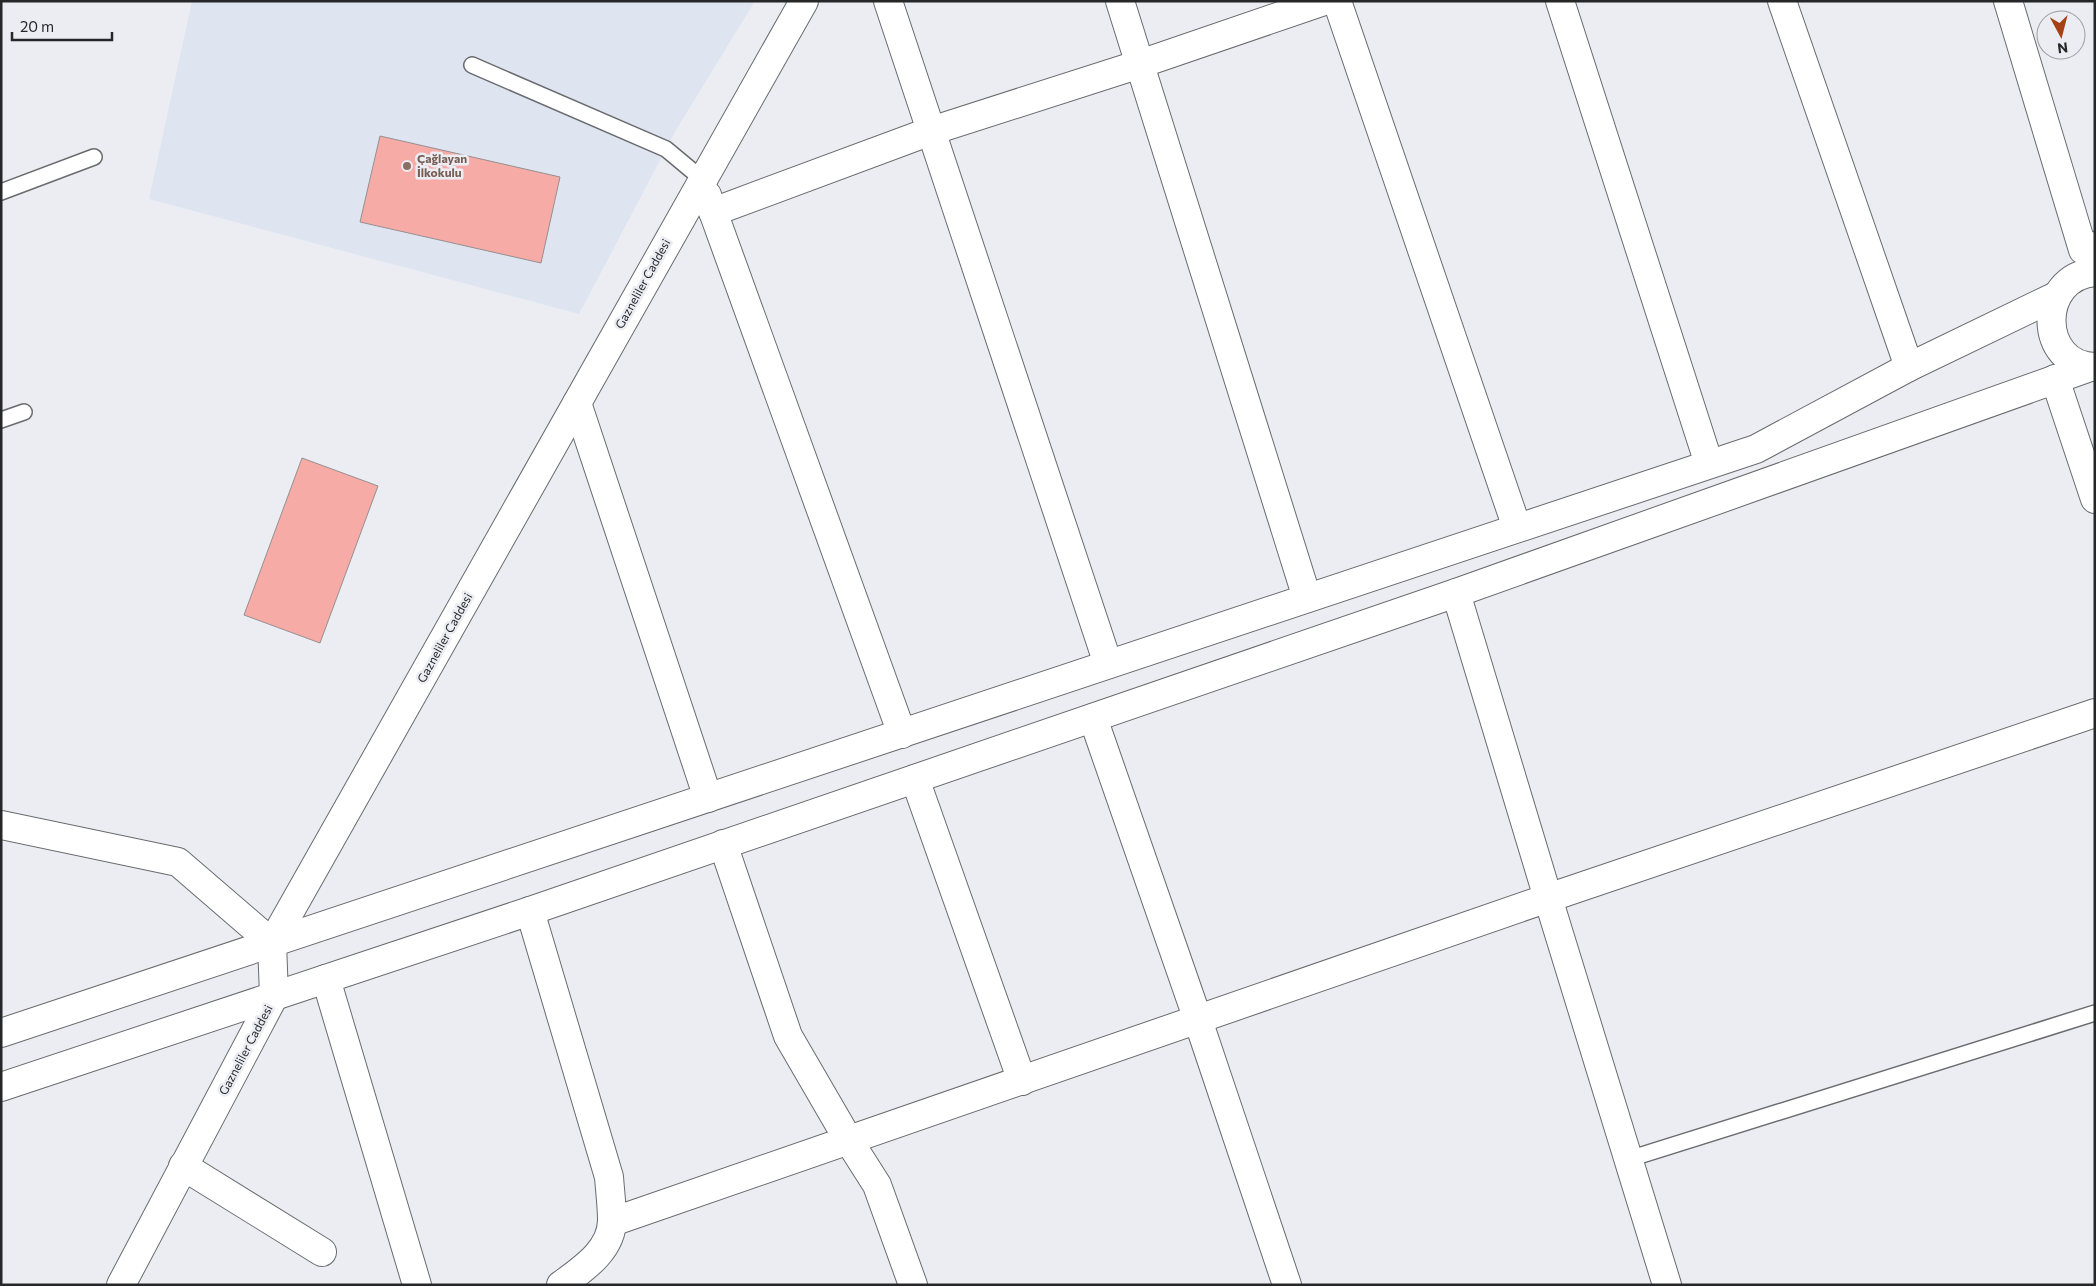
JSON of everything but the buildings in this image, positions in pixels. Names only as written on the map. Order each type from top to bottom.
[{"type":"street","name":"Gazneliler Caddesi","points":[[121,1285],[274,996],[272,943],[804,1]]},
{"type":"street","points":[[888,1],[1108,664]]},
{"type":"street","points":[[1120,1],[1307,598]]},
{"type":"street","points":[[713,212],[931,131],[1140,64],[1324,1]]},
{"type":"street","points":[[1337,1],[1517,528]]},
{"type":"street","points":[[1560,1],[1709,464]]},
{"type":"street","points":[[1782,1],[1909,367]]},
{"type":"street","points":[[1,1033],[1756,449],[1909,367],[2061,291],[2078,276],[2092,252],[2008,1]]},
{"type":"street","points":[[702,179],[902,734]]},
{"type":"street","points":[[2061,291],[2051,311],[2050,326],[2055,340],[2064,353],[2076,362],[2093,367]]},
{"type":"street","points":[[1,1087],[530,911],[1456,594],[2093,367]]},
{"type":"street","points":[[2055,379],[2095,499]]},
{"type":"street","points":[[577,403],[708,798]]},
{"type":"street","points":[[1456,594],[1667,1285]]},
{"type":"street","points":[[612,1222],[1548,898],[2095,713]]},
{"type":"street","points":[[1093,718],[1198,1020],[1287,1285]]},
{"type":"street","points":[[915,779],[1022,1081]]},
{"type":"street","points":[[1,825],[178,862],[272,943]]},
{"type":"street","points":[[723,844],[788,1036],[849,1141],[878,1185],[913,1285]]},
{"type":"street","points":[[530,911],[609,1177],[612,1222],[607,1241],[593,1261],[561,1285]]},
{"type":"street","points":[[326,979],[417,1285]]},
{"type":"street","points":[[183,1166],[322,1252]]},
{"type":"lane","points":[[472,65],[666,149],[702,179]]},
{"type":"lane","points":[[1,192],[94,157]]},
{"type":"lane","points":[[1,420],[24,412]]},
{"type":"lane","points":[[1629,1160],[2095,1013]]},
{"type":"shaded area","name":"Çağlayan İlkokulu","points":[[192,1],[755,1],[676,130],[579,314],[149,199]]},
{"type":"place","name":"Çağlayan İlkokulu","points":[[407,166]]}]
